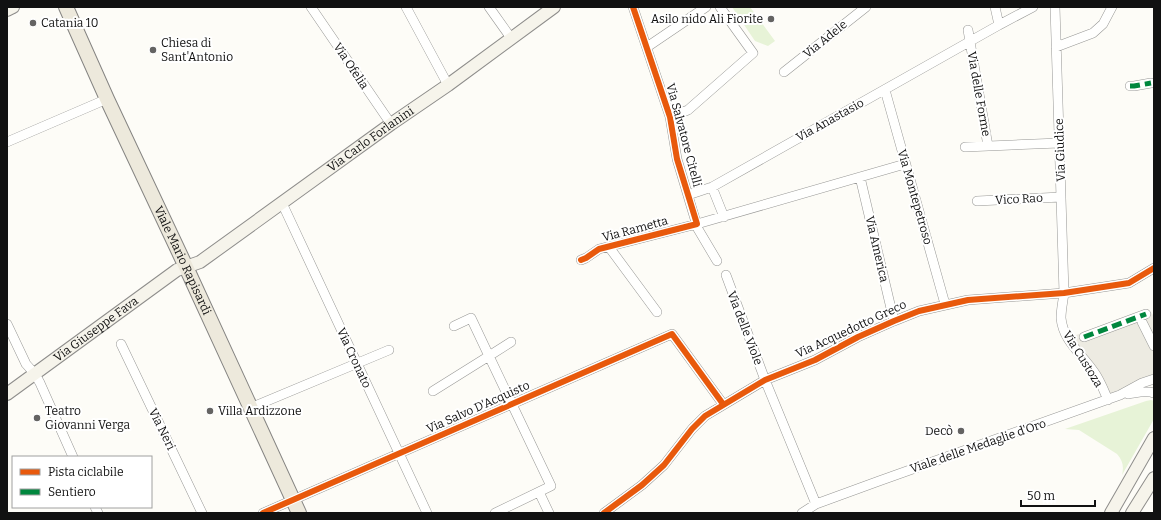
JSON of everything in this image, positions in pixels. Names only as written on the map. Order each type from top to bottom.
[{"type":"main road","name":"Viale Mario Rapisardi","points":[[66,7],[299,513]]},
{"type":"street","points":[[7,10],[13,7]]},
{"type":"street","name":"Via Ofelia","points":[[311,7],[391,124]]},
{"type":"street","points":[[406,7],[448,86]]},
{"type":"street","points":[[489,7],[512,38]]},
{"type":"street","name":"Via Carlo Forlanini","points":[[186,267],[200,262],[391,124],[448,86],[554,7]]},
{"type":"street","name":"Via Salvatore Citelli","points":[[633,7],[670,117],[677,159],[697,224]]},
{"type":"street","points":[[647,47],[706,7]]},
{"type":"street","points":[[670,117],[688,110],[753,54],[720,7]]},
{"type":"street","name":"Via Adele","points":[[784,72],[866,7]]},
{"type":"street","points":[[996,7],[999,25]]},
{"type":"street","name":"Via Anastasio","points":[[688,195],[712,187],[1033,7]]},
{"type":"street","name":"Via Giudice","points":[[1055,7],[1064,293]]},
{"type":"street","points":[[1056,47],[1094,33],[1103,24],[1112,7]]},
{"type":"street","points":[[968,30],[970,42]]},
{"type":"street","name":"Via delle Forme","points":[[970,42],[988,146]]},
{"type":"street","points":[[1130,86],[1151,83]]},
{"type":"street","name":"Via Montepetroso","points":[[885,90],[945,304]]},
{"type":"street","points":[[7,142],[108,99]]},
{"type":"street","points":[[965,147],[1060,143]]},
{"type":"street","name":"Via Rametta","points":[[580,260],[599,250],[609,247],[724,217],[905,164]]},
{"type":"street","name":"Via America","points":[[860,177],[894,320]]},
{"type":"street","points":[[712,187],[724,217]]},
{"type":"street","name":"Vico Rao","points":[[977,202],[1061,197]]},
{"type":"street","name":"Via Cronato","points":[[282,203],[427,513]]},
{"type":"street","points":[[697,224],[698,229],[718,261]]},
{"type":"street","points":[[609,247],[657,312]]},
{"type":"street","name":"Via Giuseppe Fava","points":[[7,394],[177,270],[186,267]]},
{"type":"street","name":"Via Acquedotto Greco","points":[[604,513],[642,485],[664,465],[692,429],[705,416],[723,404],[765,380],[815,360],[894,320],[919,311],[968,300],[1064,293],[1129,283],[1154,268]]},
{"type":"street","name":"Via delle Viole","points":[[726,275],[765,380],[816,504]]},
{"type":"street","name":"Via Custoza","points":[[1064,293],[1061,315],[1064,330],[1081,357],[1095,372],[1108,400]]},
{"type":"street","points":[[454,326],[471,318],[551,486],[495,513]]},
{"type":"street","points":[[1084,337],[1144,318],[1154,346]]},
{"type":"street","points":[[7,324],[26,364],[35,374],[73,456]]},
{"type":"street","name":"Via Salvo D'Acquisto","points":[[262,513],[672,334],[723,404]]},
{"type":"street","points":[[433,391],[511,342]]},
{"type":"street","name":"Via Neri","points":[[121,344],[202,513]]},
{"type":"street","points":[[250,408],[389,350]]},
{"type":"street","name":"Viale delle Medaglie d'Oro","points":[[802,513],[816,504],[1108,400],[1142,383],[1154,379]]},
{"type":"street","points":[[1120,395],[1145,392],[1154,393]]},
{"type":"street","points":[[1111,513],[1154,438]]},
{"type":"street","points":[[1132,513],[1154,479]]},
{"type":"street","points":[[539,492],[549,513]]},
{"type":"green space","points":[[732,7],[750,7],[775,41],[768,46],[755,41]]},
{"type":"green space","points":[[1146,401],[1154,401],[1154,419],[1122,475],[1123,469],[1121,459],[1117,454],[1079,430],[1065,429]]},
{"type":"shaded area","points":[[1148,309],[1154,316],[1154,379],[1108,400],[1068,338]]},
{"type":"marked path","points":[[1130,86],[1151,83]]},
{"type":"marked path","points":[[1084,337],[1146,314]]},
{"type":"cycle path","points":[[581,260],[599,249],[697,224],[677,159],[670,117],[633,7]]},
{"type":"cycle path","points":[[604,513],[642,485],[664,465],[692,429],[705,416],[765,380],[815,360],[858,337],[919,311],[968,300],[1064,293],[1129,283],[1154,268]]},
{"type":"cycle path","points":[[263,513],[672,334],[723,404]]},
{"type":"place","name":"Asilo nido Ali Fiorite","points":[[771,19]]},
{"type":"place","name":"Catania 10","points":[[33,23]]},
{"type":"place","name":"Chiesa di Sant'Antonio","points":[[153,50]]},
{"type":"place","name":"Villa Ardizzone","points":[[210,411]]},
{"type":"place","name":"Teatro Giovanni Verga","points":[[37,418]]},
{"type":"place","name":"Decò","points":[[961,431]]}]
